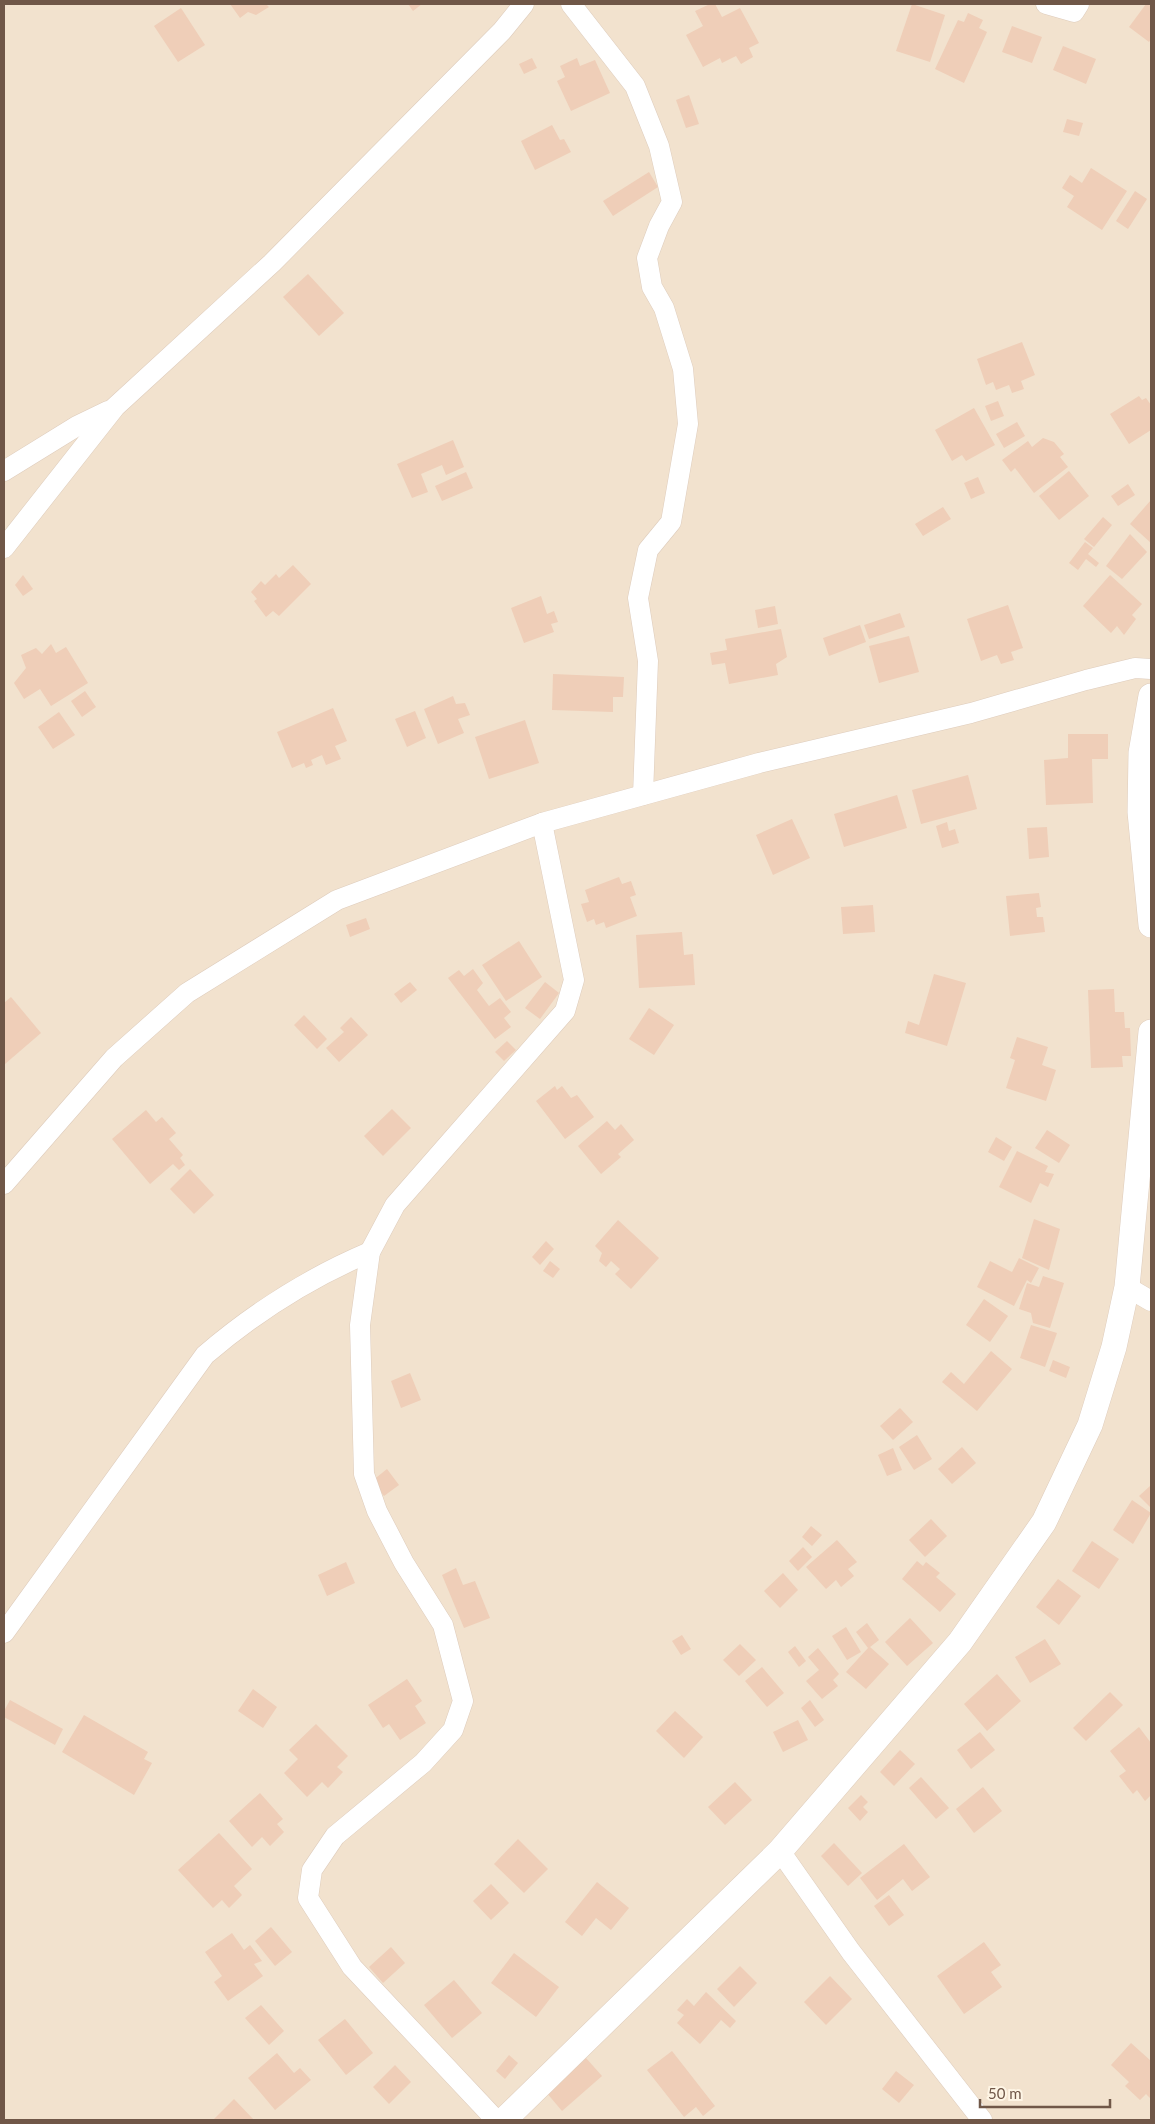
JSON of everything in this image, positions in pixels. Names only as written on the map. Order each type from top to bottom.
[{"type":"street","points":[[4,548],[114,408],[272,263],[502,31],[524,4]]},
{"type":"street","points":[[571,4],[635,86],[659,146],[672,202],[659,226],[647,258],[652,287],[664,308],[683,368],[688,424],[672,522],[648,550],[638,598],[648,661],[643,795]]},
{"type":"street","points":[[1046,4],[1074,12],[1079,4]]},
{"type":"street","points":[[4,471],[77,426],[114,408]]},
{"type":"street","points":[[4,1184],[114,1058],[188,993],[337,900],[542,823],[759,763],[970,713],[1135,668],[1151,668]]},
{"type":"street","points":[[1151,696],[1142,753],[1140,812],[1151,925]]},
{"type":"street","points":[[496,2120],[352,1967],[308,1898],[312,1870],[335,1836],[423,1764],[453,1730],[463,1701],[443,1625],[404,1563],[377,1511],[364,1474],[360,1325],[370,1252],[395,1205],[565,1011],[574,980],[542,823]]},
{"type":"street","points":[[504,2120],[780,1851],[960,1642],[1044,1522],[1090,1425],[1114,1347],[1127,1287],[1151,1032]]},
{"type":"street","points":[[4,1633],[205,1355],[236,1329],[334,1267],[370,1252]]},
{"type":"street","points":[[1127,1287],[1151,1301]]},
{"type":"street","points":[[780,1851],[851,1952],[982,2120]]},
{"type":"shaded area","points":[[4,4],[1151,4],[1151,2120],[4,2120]]},
{"type":"building","points":[[230,4],[266,4],[269,7],[256,15],[248,12],[240,18]]},
{"type":"building","points":[[408,4],[422,4],[413,11]]},
{"type":"building","points":[[710,4],[715,4],[722,17],[740,8],[759,43],[749,48],[753,57],[741,64],[736,56],[722,63],[720,58],[703,67],[686,35],[703,26],[695,11]]},
{"type":"building","points":[[912,4],[945,15],[930,62],[896,51]]},
{"type":"building","points":[[1146,4],[1151,4],[1151,39],[1149,42],[1129,27]]},
{"type":"building","points":[[181,8],[205,45],[178,62],[154,26]]},
{"type":"building","points":[[968,13],[983,20],[979,28],[987,32],[964,83],[935,69],[958,20],[964,22]]},
{"type":"building","points":[[1012,26],[1042,37],[1032,63],[1002,52]]},
{"type":"building","points":[[1063,46],[1096,59],[1086,84],[1053,70]]},
{"type":"building","points":[[532,58],[537,68],[524,74],[519,64]]},
{"type":"building","points":[[577,58],[580,66],[595,60],[610,93],[571,111],[557,81],[565,77],[560,66]]},
{"type":"building","points":[[689,95],[699,124],[686,128],[676,100]]},
{"type":"building","points":[[1067,119],[1083,123],[1079,136],[1063,132]]},
{"type":"building","points":[[552,125],[560,140],[564,139],[571,152],[535,170],[521,141]]},
{"type":"building","points":[[1091,168],[1127,191],[1102,230],[1067,207],[1074,196],[1062,188],[1070,175],[1082,183]]},
{"type":"building","points":[[649,172],[658,187],[613,216],[603,201]]},
{"type":"building","points":[[1135,191],[1147,199],[1128,229],[1116,221]]},
{"type":"building","points":[[308,274],[344,313],[319,336],[283,297]]},
{"type":"building","points":[[1022,342],[1035,375],[1021,381],[1024,389],[1012,393],[1009,385],[996,390],[993,382],[986,385],[977,359]]},
{"type":"building","points":[[1139,396],[1142,400],[1146,398],[1151,405],[1151,430],[1129,444],[1110,414]]},
{"type":"building","points":[[998,401],[1004,416],[991,421],[985,406]]},
{"type":"building","points":[[974,408],[995,445],[966,461],[962,455],[952,461],[935,430]]},
{"type":"building","points":[[1017,422],[1025,436],[1004,448],[996,434]]},
{"type":"building","points":[[1043,438],[1054,442],[1064,454],[1060,457],[1068,467],[1034,493],[1015,468],[1011,472],[1002,460],[1028,441],[1032,447]]},
{"type":"building","points":[[453,440],[464,467],[446,475],[442,465],[421,474],[428,492],[412,498],[397,464]]},
{"type":"building","points":[[1069,471],[1089,496],[1059,520],[1039,496]]},
{"type":"building","points":[[466,472],[473,488],[442,501],[435,486]]},
{"type":"building","points":[[978,477],[985,493],[971,499],[964,483]]},
{"type":"building","points":[[1128,484],[1135,495],[1118,506],[1111,496]]},
{"type":"building","points":[[1151,500],[1151,543],[1130,524]]},
{"type":"building","points":[[943,507],[951,519],[923,536],[915,524]]},
{"type":"building","points":[[1103,517],[1112,525],[1094,547],[1084,539]]},
{"type":"building","points":[[1130,534],[1147,552],[1122,579],[1106,566]]},
{"type":"building","points":[[1085,542],[1093,548],[1088,554],[1099,563],[1096,567],[1086,559],[1078,570],[1069,563]]},
{"type":"building","points":[[293,565],[311,584],[279,616],[273,611],[266,617],[254,601],[257,599],[251,592],[261,581],[265,585],[276,574],[279,578]]},
{"type":"building","points":[[23,575],[33,589],[23,596],[15,585]]},
{"type":"building","points":[[1110,575],[1142,604],[1132,615],[1136,619],[1124,635],[1117,626],[1111,633],[1083,606]]},
{"type":"building","points":[[541,596],[547,614],[554,611],[558,622],[551,624],[554,632],[524,643],[511,608]]},
{"type":"building","points":[[1008,605],[1023,648],[1011,652],[1014,660],[1001,664],[997,655],[981,661],[967,619]]},
{"type":"building","points":[[775,606],[778,624],[758,628],[755,610]]},
{"type":"building","points":[[900,613],[905,627],[869,639],[864,625]]},
{"type":"building","points":[[860,625],[866,642],[829,656],[823,638]]},
{"type":"building","points":[[781,629],[787,657],[776,664],[778,675],[729,684],[725,663],[712,665],[710,653],[727,650],[725,639]]},
{"type":"building","points":[[909,636],[919,672],[879,683],[869,646]]},
{"type":"building","points":[[51,644],[56,653],[66,647],[88,683],[51,706],[40,689],[24,699],[14,683],[26,668],[21,655],[36,648],[42,654]]},
{"type":"building","points":[[553,674],[624,677],[623,697],[613,697],[613,712],[552,710]]},
{"type":"building","points":[[85,691],[96,707],[82,717],[71,701]]},
{"type":"building","points":[[453,696],[456,704],[465,703],[470,715],[458,719],[464,733],[438,744],[424,709]]},
{"type":"building","points":[[333,708],[347,741],[335,746],[341,759],[326,765],[322,755],[311,760],[313,765],[306,768],[304,763],[292,768],[277,732]]},
{"type":"building","points":[[415,711],[426,738],[407,747],[395,719]]},
{"type":"building","points":[[59,712],[75,735],[53,749],[38,727]]},
{"type":"building","points":[[525,720],[539,763],[489,779],[475,737]]},
{"type":"building","points":[[1068,734],[1108,734],[1108,759],[1092,759],[1093,803],[1046,805],[1044,760],[1068,758]]},
{"type":"building","points":[[968,775],[977,809],[921,824],[912,790]]},
{"type":"building","points":[[897,795],[907,828],[844,847],[834,814]]},
{"type":"building","points":[[792,819],[810,858],[773,875],[756,835]]},
{"type":"building","points":[[947,822],[949,831],[955,829],[959,843],[942,848],[936,826]]},
{"type":"building","points":[[1047,827],[1049,857],[1029,859],[1027,828]]},
{"type":"building","points":[[619,877],[622,884],[631,881],[636,895],[630,897],[637,916],[606,928],[604,922],[596,925],[594,919],[587,922],[581,904],[589,902],[585,890]]},
{"type":"building","points":[[1039,893],[1041,907],[1036,908],[1037,917],[1043,917],[1045,932],[1010,936],[1006,896]]},
{"type":"building","points":[[873,905],[875,932],[843,934],[841,907]]},
{"type":"building","points":[[366,918],[370,929],[350,937],[346,925]]},
{"type":"building","points":[[682,932],[684,955],[693,954],[695,985],[639,988],[636,935]]},
{"type":"building","points":[[519,941],[542,977],[506,1001],[482,965]]},
{"type":"building","points":[[473,969],[483,983],[477,990],[489,1006],[500,998],[511,1012],[504,1018],[511,1027],[495,1039],[448,978],[459,970],[464,976]]},
{"type":"building","points":[[934,974],[966,983],[947,1046],[905,1033],[908,1021],[919,1025]]},
{"type":"building","points":[[410,982],[417,990],[401,1003],[394,994]]},
{"type":"building","points":[[545,982],[559,993],[540,1019],[525,1008]]},
{"type":"building","points":[[1114,989],[1115,1012],[1124,1012],[1125,1028],[1130,1028],[1131,1056],[1122,1056],[1123,1067],[1091,1068],[1088,990]]},
{"type":"building","points":[[11,997],[41,1033],[5,1064],[4,1003]]},
{"type":"building","points":[[649,1008],[674,1025],[654,1055],[629,1039]]},
{"type":"building","points":[[304,1015],[327,1039],[317,1049],[294,1025]]},
{"type":"building","points":[[351,1017],[368,1035],[339,1062],[326,1048],[344,1032],[340,1028]]},
{"type":"building","points":[[1017,1037],[1048,1047],[1042,1065],[1056,1070],[1046,1101],[1006,1088],[1015,1060],[1010,1058]]},
{"type":"building","points":[[507,1041],[516,1050],[504,1061],[495,1052]]},
{"type":"building","points":[[555,1086],[557,1090],[562,1086],[571,1098],[577,1095],[594,1117],[565,1139],[536,1101]]},
{"type":"building","points":[[392,1109],[411,1128],[383,1156],[364,1136]]},
{"type":"building","points":[[146,1110],[156,1122],[162,1117],[176,1133],[169,1139],[183,1155],[180,1158],[185,1165],[179,1170],[173,1164],[150,1184],[112,1139]]},
{"type":"building","points":[[607,1121],[615,1130],[621,1124],[634,1140],[618,1154],[621,1157],[601,1174],[578,1146]]},
{"type":"building","points":[[1047,1130],[1070,1145],[1059,1163],[1035,1148]]},
{"type":"building","points":[[996,1137],[1012,1147],[1004,1161],[988,1152]]},
{"type":"building","points":[[1017,1151],[1048,1166],[1045,1172],[1054,1174],[1048,1187],[1040,1183],[1031,1203],[999,1187]]},
{"type":"building","points":[[190,1169],[214,1195],[194,1214],[170,1189]]},
{"type":"building","points":[[1034,1219],[1060,1229],[1049,1270],[1022,1258]]},
{"type":"building","points":[[618,1220],[659,1258],[631,1289],[615,1274],[620,1269],[611,1261],[606,1267],[599,1261],[602,1253],[595,1246]]},
{"type":"building","points":[[546,1241],[554,1249],[540,1265],[532,1257]]},
{"type":"building","points":[[1019,1258],[1039,1268],[1031,1283],[1027,1280],[1014,1306],[977,1287],[990,1261],[1012,1272]]},
{"type":"building","points":[[550,1261],[560,1269],[553,1278],[543,1271]]},
{"type":"building","points":[[1043,1276],[1064,1283],[1050,1328],[1033,1323],[1031,1313],[1019,1309],[1027,1283],[1039,1287]]},
{"type":"building","points":[[984,1299],[1008,1316],[990,1342],[966,1325]]},
{"type":"building","points":[[1031,1325],[1057,1333],[1045,1367],[1020,1358]]},
{"type":"building","points":[[991,1351],[1012,1369],[977,1411],[942,1382],[951,1372],[964,1384]]},
{"type":"building","points":[[1053,1360],[1070,1367],[1066,1378],[1049,1371]]},
{"type":"building","points":[[410,1373],[421,1400],[401,1408],[391,1381]]},
{"type":"building","points":[[900,1408],[913,1422],[893,1440],[880,1426]]},
{"type":"building","points":[[917,1435],[932,1459],[914,1470],[899,1447]]},
{"type":"building","points":[[962,1447],[976,1463],[952,1484],[938,1469]]},
{"type":"building","points":[[893,1448],[902,1470],[887,1476],[878,1455]]},
{"type":"building","points":[[387,1469],[399,1485],[384,1496],[372,1481]]},
{"type":"building","points":[[1150,1486],[1151,1488],[1151,1508],[1139,1496]]},
{"type":"building","points":[[1132,1500],[1151,1513],[1133,1544],[1113,1530]]},
{"type":"building","points":[[931,1519],[947,1536],[925,1557],[909,1540]]},
{"type":"building","points":[[811,1526],[822,1535],[812,1546],[802,1537]]},
{"type":"building","points":[[837,1540],[857,1562],[848,1569],[854,1576],[841,1587],[836,1580],[826,1589],[806,1567]]},
{"type":"building","points":[[1092,1541],[1119,1559],[1099,1589],[1072,1571]]},
{"type":"building","points":[[803,1547],[812,1557],[798,1571],[789,1561]]},
{"type":"building","points":[[917,1561],[923,1566],[926,1562],[940,1573],[936,1577],[956,1594],[940,1612],[902,1579]]},
{"type":"building","points":[[346,1562],[355,1583],[327,1596],[318,1575]]},
{"type":"building","points":[[456,1568],[463,1585],[475,1581],[490,1618],[464,1628],[442,1575]]},
{"type":"building","points":[[783,1573],[798,1590],[780,1608],[764,1591]]},
{"type":"building","points":[[1058,1579],[1081,1596],[1059,1625],[1036,1607]]},
{"type":"building","points":[[910,1618],[933,1643],[907,1666],[885,1642]]},
{"type":"building","points":[[867,1623],[879,1640],[870,1647],[889,1664],[866,1689],[846,1672],[868,1648],[856,1632]]},
{"type":"building","points":[[846,1627],[861,1652],[847,1660],[832,1636]]},
{"type":"building","points":[[682,1635],[691,1649],[681,1655],[672,1641]]},
{"type":"building","points":[[1045,1639],[1061,1664],[1030,1683],[1015,1657]]},
{"type":"building","points":[[740,1644],[756,1660],[739,1676],[723,1660]]},
{"type":"building","points":[[795,1646],[806,1661],[799,1667],[788,1652]]},
{"type":"building","points":[[818,1648],[839,1674],[833,1680],[838,1686],[822,1699],[806,1681],[819,1670],[808,1657]]},
{"type":"building","points":[[762,1667],[784,1693],[767,1707],[745,1681]]},
{"type":"building","points":[[997,1674],[1021,1701],[987,1731],[964,1704]]},
{"type":"building","points":[[407,1679],[422,1701],[415,1706],[426,1723],[400,1740],[389,1724],[383,1728],[368,1705]]},
{"type":"building","points":[[253,1689],[277,1707],[263,1728],[238,1711]]},
{"type":"building","points":[[1110,1692],[1123,1705],[1086,1741],[1073,1728]]},
{"type":"building","points":[[10,1700],[63,1729],[55,1745],[4,1717],[4,1711]]},
{"type":"building","points":[[810,1700],[824,1720],[815,1727],[801,1708]]},
{"type":"building","points":[[675,1711],[703,1737],[684,1758],[656,1731]]},
{"type":"building","points":[[84,1715],[148,1752],[144,1759],[152,1763],[134,1795],[62,1752]]},
{"type":"building","points":[[798,1720],[808,1740],[783,1752],[773,1732]]},
{"type":"building","points":[[316,1724],[348,1756],[337,1767],[343,1772],[328,1788],[322,1782],[307,1797],[284,1773],[298,1759],[289,1750]]},
{"type":"building","points":[[1139,1727],[1151,1743],[1151,1795],[1145,1801],[1137,1790],[1133,1794],[1119,1776],[1126,1771],[1110,1751]]},
{"type":"building","points":[[980,1732],[995,1750],[971,1769],[957,1750]]},
{"type":"building","points":[[900,1750],[915,1764],[894,1786],[880,1772]]},
{"type":"building","points":[[921,1777],[949,1808],[936,1819],[909,1788]]},
{"type":"building","points":[[735,1782],[752,1800],[725,1825],[708,1807]]},
{"type":"building","points":[[983,1787],[1002,1811],[974,1833],[956,1809]]},
{"type":"building","points":[[260,1793],[283,1819],[277,1824],[284,1832],[270,1846],[262,1837],[252,1847],[229,1821]]},
{"type":"building","points":[[861,1795],[868,1802],[863,1807],[868,1812],[860,1821],[848,1808]]},
{"type":"building","points":[[219,1833],[252,1869],[234,1886],[242,1895],[229,1908],[222,1900],[213,1908],[178,1870]]},
{"type":"building","points":[[518,1839],[548,1869],[524,1893],[494,1864]]},
{"type":"building","points":[[834,1843],[862,1873],[848,1886],[821,1856]]},
{"type":"building","points":[[904,1844],[930,1877],[912,1891],[903,1879],[877,1900],[860,1878]]},
{"type":"building","points":[[597,1882],[629,1908],[611,1930],[596,1918],[582,1936],[565,1922]]},
{"type":"building","points":[[491,1884],[509,1903],[491,1920],[473,1901]]},
{"type":"building","points":[[889,1895],[904,1915],[889,1926],[874,1906]]},
{"type":"building","points":[[271,1927],[292,1952],[275,1966],[255,1941]]},
{"type":"building","points":[[232,1933],[244,1950],[250,1945],[262,1961],[254,1964],[263,1976],[228,2001],[214,1982],[222,1976],[205,1952]]},
{"type":"building","points":[[984,1942],[1001,1965],[991,1972],[1002,1987],[964,2014],[937,1976]]},
{"type":"building","points":[[391,1947],[405,1963],[383,1983],[369,1967]]},
{"type":"building","points":[[514,1953],[559,1987],[536,2017],[491,1983]]},
{"type":"building","points":[[740,1966],[757,1983],[734,2007],[717,1989]]},
{"type":"building","points":[[830,1976],[852,1999],[826,2025],[804,2002]]},
{"type":"building","points":[[454,1980],[482,2013],[452,2038],[424,2005]]},
{"type":"building","points":[[706,1992],[736,2021],[730,2028],[721,2020],[700,2044],[677,2023],[684,2015],[677,2010],[687,1999],[694,2006]]},
{"type":"building","points":[[261,2005],[284,2031],[269,2045],[245,2018]]},
{"type":"building","points":[[345,2019],[373,2053],[346,2075],[318,2040]]},
{"type":"building","points":[[1131,2043],[1151,2061],[1151,2099],[1146,2094],[1140,2100],[1125,2086],[1129,2082],[1111,2065]]},
{"type":"building","points":[[672,2051],[715,2106],[703,2116],[696,2107],[684,2117],[647,2070]]},
{"type":"building","points":[[277,2053],[294,2073],[300,2068],[311,2080],[275,2110],[248,2078]]},
{"type":"building","points":[[509,2055],[518,2063],[505,2079],[496,2071]]},
{"type":"building","points":[[586,2058],[602,2076],[562,2111],[546,2092]]},
{"type":"building","points":[[395,2065],[411,2082],[389,2104],[373,2087]]},
{"type":"building","points":[[896,2071],[914,2085],[899,2103],[882,2089]]},
{"type":"building","points":[[234,2099],[254,2120],[213,2120]]}]
